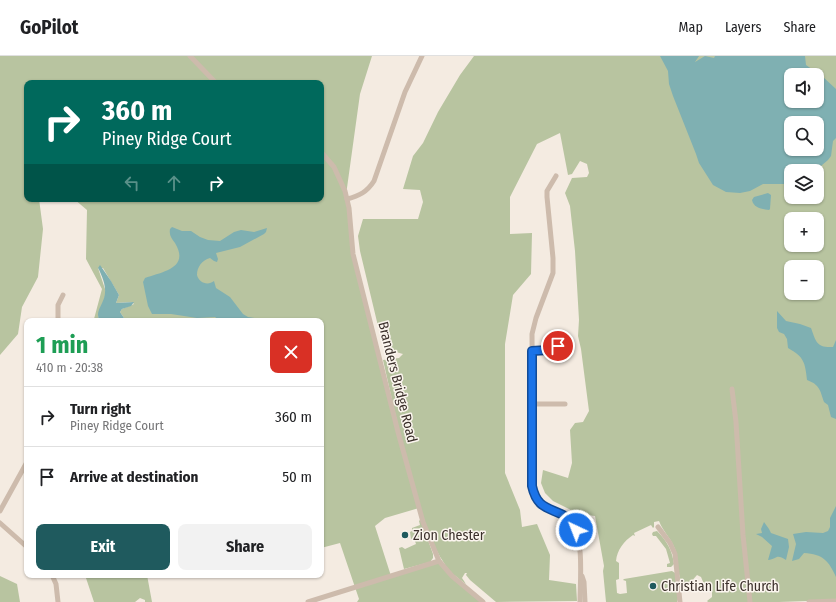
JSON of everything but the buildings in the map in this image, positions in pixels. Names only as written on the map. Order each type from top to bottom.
[{"type":"street","points":[[190,56],[213,80]]},
{"type":"street","points":[[347,199],[364,193],[370,188],[374,181],[405,92],[422,56]]},
{"type":"street","name":"Branders Bridge Road","points":[[324,155],[334,167],[345,191],[349,208],[353,254],[398,432],[423,522],[439,560],[452,576],[483,602]]},
{"type":"street","points":[[556,176],[548,191],[547,197],[553,273],[534,324],[532,334],[532,486],[541,504],[568,519],[576,530],[579,542],[581,573],[584,582],[584,602]]},
{"type":"street","points":[[58,318],[58,305],[63,295]]},
{"type":"street","points":[[532,351],[548,350],[558,346]]},
{"type":"street","points":[[732,389],[736,422],[743,535],[750,602]]},
{"type":"street","points":[[532,404],[565,404]]},
{"type":"street","points":[[0,511],[24,467]]},
{"type":"street","points":[[0,523],[24,544]]},
{"type":"street","points":[[658,527],[670,543],[675,554],[680,602]]},
{"type":"street","points":[[308,602],[439,560]]},
{"type":"street","points":[[580,602],[579,582],[581,573]]},
{"type":"street","points":[[53,578],[56,584],[58,602]]},
{"type":"street","points":[[809,602],[836,601]]},
{"type":"green space","points":[[0,56],[372,56],[360,94],[346,195],[352,245],[419,508],[385,518],[375,526],[391,576],[439,561],[483,602],[357,602],[359,599],[340,543],[324,547],[324,318],[124,318],[120,312],[122,309],[134,304],[132,302],[116,303],[119,295],[103,268],[98,268],[106,292],[98,316],[99,318],[94,318],[102,289],[86,259],[87,210],[78,202],[324,202],[324,80],[24,80],[24,202],[39,202],[43,229],[38,277],[22,307],[18,334],[0,355]]},
{"type":"green space","points":[[474,56],[836,56],[836,600],[708,602],[707,601],[712,597],[712,588],[704,584],[701,577],[697,575],[690,583],[685,585],[682,582],[679,574],[675,548],[659,521],[654,522],[653,528],[651,525],[634,533],[635,536],[633,535],[630,537],[619,550],[616,561],[619,563],[619,579],[616,580],[617,593],[627,593],[626,581],[623,580],[624,579],[672,571],[675,573],[678,599],[677,602],[606,602],[603,571],[604,566],[595,516],[579,514],[553,501],[545,493],[541,483],[543,470],[568,478],[572,463],[570,430],[575,423],[583,422],[589,411],[578,336],[579,320],[575,251],[570,206],[565,193],[572,178],[587,177],[589,173],[587,164],[580,161],[572,174],[568,175],[560,133],[537,144],[510,197],[510,234],[532,233],[531,274],[513,295],[505,344],[505,473],[520,510],[522,527],[537,524],[550,555],[549,580],[576,584],[577,601],[496,602],[470,580],[466,575],[467,573],[465,573],[462,578],[466,584],[448,569],[439,555],[427,529],[421,511],[402,443],[383,360],[399,358],[403,354],[389,350],[378,326],[360,251],[358,236],[363,219],[418,219],[423,202],[420,190],[403,189],[413,156],[423,143],[438,112],[460,75]]},
{"type":"green space","points":[[420,520],[433,554],[433,558],[430,562],[404,569],[399,548],[402,547],[405,549],[416,544],[414,538],[411,539],[410,532],[412,531],[412,528],[420,525]]},
{"type":"green space","points":[[657,531],[664,538],[672,554],[674,564],[671,567],[667,567],[667,564],[670,563],[666,549],[656,536],[653,536],[652,534],[653,532]]},
{"type":"green space","points":[[0,576],[17,584],[20,602],[0,602]]},
{"type":"green space","points":[[86,578],[148,578],[152,602],[145,602],[145,600],[140,598],[135,602],[94,602]]},
{"type":"water","points":[[660,56],[699,56],[695,62],[705,56],[714,58],[715,56],[805,56],[806,65],[810,68],[784,68],[784,108],[824,108],[824,78],[836,89],[836,138],[833,141],[831,156],[823,164],[784,164],[784,184],[763,184],[750,191],[740,193],[726,192],[713,185],[699,163],[669,84],[668,71]]},
{"type":"water","points":[[768,193],[771,195],[769,210],[761,209],[754,205],[752,200],[754,197]]},
{"type":"water","points":[[172,227],[182,231],[191,231],[208,240],[220,241],[234,232],[241,230],[254,232],[267,228],[264,234],[240,247],[216,253],[218,259],[217,262],[210,258],[205,260],[202,262],[197,272],[198,278],[202,282],[212,283],[214,281],[216,288],[230,297],[243,314],[254,318],[197,318],[171,314],[152,314],[148,306],[143,282],[145,278],[166,271],[177,263],[179,251],[171,238],[170,229]]},
{"type":"water","points":[[100,265],[119,295],[116,303],[134,302],[131,306],[122,309],[120,312],[124,318],[98,318],[98,314],[105,290],[98,268]]},
{"type":"water","points":[[777,311],[786,321],[811,328],[820,345],[833,347],[836,340],[836,419],[831,417],[828,405],[824,402],[819,388],[807,380],[801,357],[788,348],[787,339],[784,334],[779,332],[777,328]]},
{"type":"water","points":[[836,506],[836,577],[828,563],[816,555],[804,553],[799,559],[792,561],[796,544],[793,534],[806,532],[823,533],[828,531],[830,527],[830,518]]},
{"type":"water","points":[[764,522],[771,533],[788,539],[789,547],[786,560],[778,557],[768,560],[772,546],[756,534],[762,533],[761,529]]},
{"type":"place","name":"Zion Chester","points":[[405,535]]},
{"type":"place","name":"Christian Life Church","points":[[653,586]]},
{"type":"route","points":[[558,346],[548,350],[532,351],[532,486],[541,504],[568,519],[576,530]]}]
